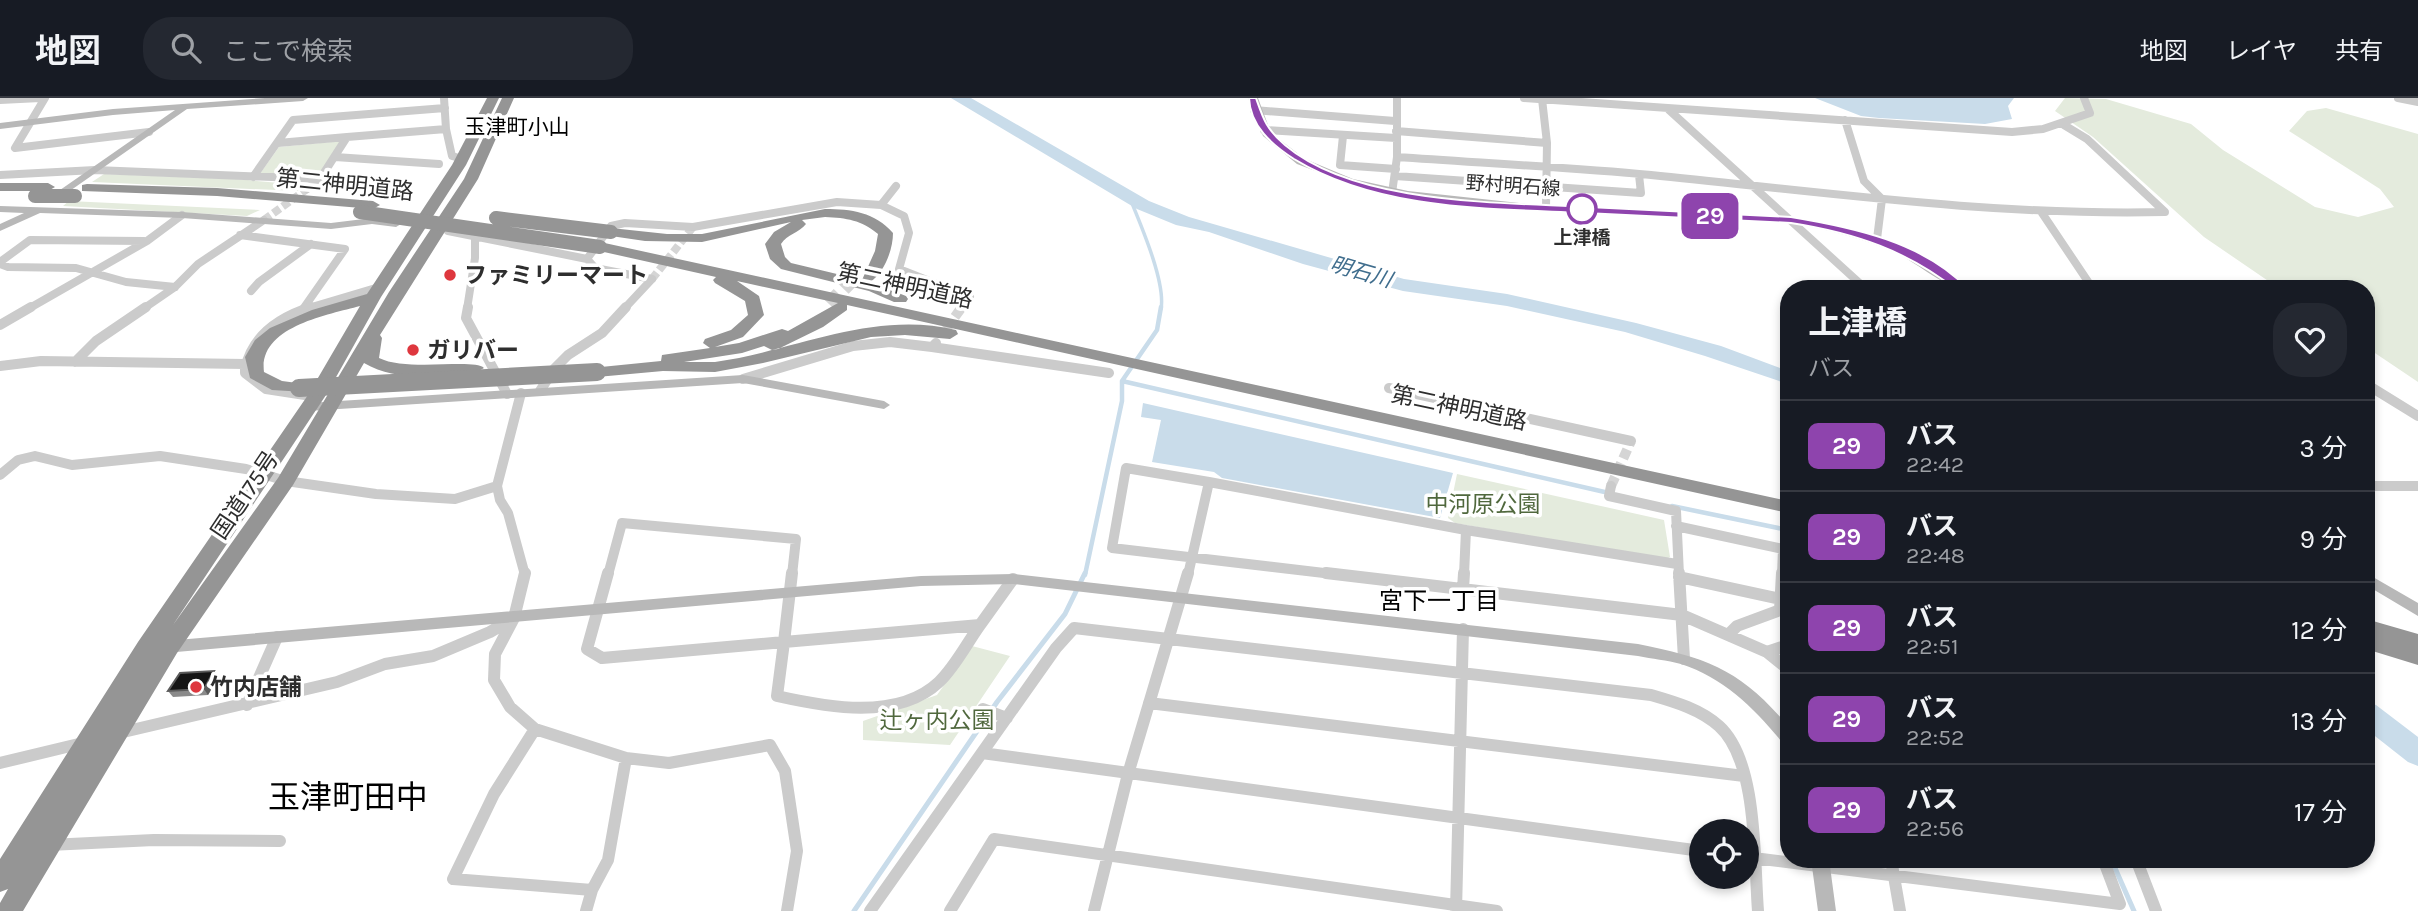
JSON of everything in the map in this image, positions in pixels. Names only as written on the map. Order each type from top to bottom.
[{"type":"highway","name":"国道175号","points":[[9,911],[169,647],[286,481],[315,395],[374,334],[493,98]]},
{"type":"highway","name":"国道175号","points":[[0,881],[146,648],[265,475],[330,374],[378,291],[471,179],[508,98]]},
{"type":"highway","name":"第二神明道路","points":[[0,187],[48,187],[81,192],[366,209],[483,228],[606,240],[696,268],[1780,493]]},
{"type":"highway","name":"第二神明道路","points":[[0,196],[37,203],[81,192]]},
{"type":"highway","name":"第二神明道路","points":[[366,209],[432,223],[606,240],[900,299],[1176,372],[1204,373],[1780,505]]},
{"type":"highway","points":[[606,240],[702,237],[811,214],[845,212],[870,219],[886,233],[886,245],[863,276],[874,237],[865,226],[851,219],[821,218],[796,224],[779,235],[773,244],[778,259],[786,266],[875,288],[900,299]]},
{"type":"highway","points":[[378,291],[276,329],[254,354],[252,365],[256,374],[278,386],[315,395],[452,386],[512,380],[635,361],[726,340],[747,329],[756,315],[753,299],[733,285],[696,268]]},
{"type":"highway","points":[[635,361],[669,359],[742,348],[798,326],[835,306],[817,324],[789,339],[748,353],[666,367]]},
{"type":"highway","points":[[330,374],[332,361],[344,339],[345,329],[335,321],[321,320],[298,325],[279,336],[265,353],[266,367],[271,372],[315,395],[512,380]]},
{"type":"highway","points":[[593,368],[666,367],[694,370],[747,364],[862,333],[897,330],[1101,353]]},
{"type":"highway","points":[[374,334],[370,360],[382,368],[406,371],[475,368],[512,380]]},
{"type":"highway","points":[[2375,630],[2418,642]]},
{"type":"highway","points":[[2375,644],[2418,657]]},
{"type":"street","points":[[2,101],[42,98]]},
{"type":"street","points":[[42,98],[15,148],[149,132]]},
{"type":"street","points":[[0,228],[95,170],[199,98]]},
{"type":"street","points":[[0,126],[30,121],[303,98]]},
{"type":"street","points":[[444,98],[446,129],[452,156],[463,159]]},
{"type":"street","points":[[1392,193],[1397,157],[1397,98]]},
{"type":"street","points":[[1524,98],[1963,127],[1985,132],[2044,130],[2064,125],[2090,113],[2084,98]]},
{"type":"street","points":[[1693,98],[1696,110]]},
{"type":"street","points":[[2398,98],[2418,102]]},
{"type":"street","points":[[1542,99],[1547,143],[1546,208]]},
{"type":"street","points":[[1254,104],[1395,121]]},
{"type":"street","name":"野村明石線","points":[[1254,104],[1265,130],[1283,148],[1315,167],[1363,186],[1392,193],[1473,204],[1791,220],[1831,226],[1877,239],[1936,268],[1951,280]]},
{"type":"street","points":[[253,177],[293,120],[444,108]]},
{"type":"street","points":[[1667,108],[1856,280]]},
{"type":"street","points":[[1845,120],[1864,181],[1882,199]]},
{"type":"street","points":[[1397,157],[1639,175],[1945,207],[2107,215],[2165,212],[2087,139],[2064,125]]},
{"type":"street","points":[[278,143],[446,129]]},
{"type":"street","points":[[1265,130],[1343,136],[1396,135],[1547,143]]},
{"type":"street","points":[[1343,136],[1340,165],[1395,173],[1641,193],[1639,175]]},
{"type":"street","points":[[307,189],[320,179],[347,137]]},
{"type":"street","points":[[335,157],[439,164]]},
{"type":"street","points":[[0,175],[95,170],[320,179]]},
{"type":"street","points":[[881,205],[896,186]]},
{"type":"street","points":[[1877,239],[1882,199]]},
{"type":"street","points":[[587,259],[611,226],[625,223],[693,227],[837,202],[881,205],[904,216],[909,233],[899,269],[901,272],[970,297]]},
{"type":"street","points":[[0,209],[37,203],[331,226],[372,221],[432,223],[475,236],[587,259],[595,268],[652,279],[602,333],[568,355],[554,369],[540,391]]},
{"type":"street","points":[[2042,213],[2087,280]]},
{"type":"street","points":[[0,326],[147,242],[182,215]]},
{"type":"street","points":[[75,362],[96,341],[176,287],[198,264],[264,220]]},
{"type":"street","points":[[240,235],[345,249],[303,309]]},
{"type":"street","points":[[475,236],[475,258],[466,318],[507,394]]},
{"type":"street","points":[[147,242],[30,240],[0,263],[9,267],[76,268],[126,282],[176,287]]},
{"type":"street","points":[[251,291],[259,282],[311,244]]},
{"type":"street","points":[[378,291],[303,309],[270,326],[256,343],[245,364],[244,373],[266,389],[299,395],[507,394]]},
{"type":"street","points":[[0,318],[12,319]]},
{"type":"street","points":[[743,379],[828,351],[890,342],[934,345],[1109,373]]},
{"type":"street","points":[[0,366],[41,361],[245,364]]},
{"type":"street","points":[[512,380],[540,391],[743,379],[884,405]]},
{"type":"street","points":[[507,394],[512,380]]},
{"type":"street","points":[[512,380],[496,486],[508,513],[525,574],[514,618],[495,654],[494,680],[510,707],[535,729],[626,758],[669,763],[770,745],[785,771],[797,851],[788,911]]},
{"type":"street","points":[[1389,388],[1631,441]]},
{"type":"street","points":[[2375,390],[2418,416]]},
{"type":"street","points":[[0,475],[18,460],[35,456],[72,465],[160,457],[246,469],[286,481],[376,494],[455,499],[496,486]]},
{"type":"street","points":[[1729,634],[1737,626],[1780,610],[1780,599],[1678,570],[1126,468],[1112,548],[1682,615],[1767,652],[1780,663]]},
{"type":"street","points":[[1094,911],[1128,774],[1193,558],[1209,482]]},
{"type":"street","points":[[1611,485],[1609,496],[1676,512],[1684,659]]},
{"type":"street","points":[[2375,486],[2418,486]]},
{"type":"street","points":[[980,625],[785,641],[602,658],[587,649],[622,523],[796,539],[785,641],[777,696],[812,704],[881,706],[924,694],[939,682],[980,625],[1013,579]]},
{"type":"street","points":[[1676,526],[1780,548]]},
{"type":"street","points":[[1464,589],[1466,530]]},
{"type":"street","points":[[146,648],[921,581],[1013,579],[1638,650],[1684,659],[1727,678],[1761,705],[1780,728]]},
{"type":"street","points":[[2375,584],[2418,610]]},
{"type":"street","points":[[0,763],[337,682],[385,664],[433,656],[490,632],[514,618]]},
{"type":"street","points":[[870,911],[1056,648],[1074,628],[1651,695],[1681,704],[1704,715],[1726,732],[1739,753],[1744,776],[1747,819]]},
{"type":"street","points":[[1456,908],[1464,674],[1463,629]]},
{"type":"street","points":[[247,705],[277,638]]},
{"type":"street","points":[[1767,652],[1780,648]]},
{"type":"street","points":[[1149,703],[1744,776]]},
{"type":"street","points":[[983,709],[1007,718]]},
{"type":"street","points":[[535,729],[494,794],[453,879],[593,890]]},
{"type":"street","points":[[982,753],[1689,849]]},
{"type":"street","points":[[586,911],[608,860],[626,758]]},
{"type":"street","points":[[950,911],[994,839],[1456,908],[1497,911]]},
{"type":"street","points":[[49,845],[154,840],[280,841]]},
{"type":"street","points":[[1759,859],[1780,860]]},
{"type":"street","points":[[1822,868],[1827,911]]},
{"type":"street","points":[[1847,868],[1895,877],[2120,904],[2107,868]]},
{"type":"street","points":[[1893,868],[1900,911]]},
{"type":"street","points":[[2139,868],[2156,911]]},
{"type":"street","points":[[1755,889],[1758,911]]},
{"type":"green space","points":[[2065,98],[2106,99],[2191,124],[2223,150],[2315,207],[2358,217],[2394,207],[2380,189],[2289,131],[2307,111],[2326,108],[2418,134],[2418,382],[2375,353],[2375,280],[2267,280],[2204,237],[2093,137],[2055,111]]},
{"type":"green space","points":[[341,141],[319,175],[259,175],[279,147]]},
{"type":"green space","points":[[104,174],[236,179],[302,185],[298,191],[92,182]]},
{"type":"green space","points":[[69,201],[260,210],[247,216],[63,206]]},
{"type":"green space","name":"中河原公園","points":[[1457,474],[1664,520],[1670,557],[1664,560],[1455,523],[1448,518]]},
{"type":"green space","name":"辻ヶ内公園","points":[[972,646],[1010,656],[950,745],[863,740],[863,721],[937,695]]},
{"type":"water","points":[[1815,98],[2014,98],[2008,106],[2012,119],[1985,124],[1861,116]]},
{"type":"water","points":[[1143,403],[1453,473],[1440,518],[1222,478],[1214,472],[1152,462],[1161,420],[1141,417]]},
{"type":"building","points":[[214,671],[204,689],[168,691],[180,673]]},
{"type":"waterway","name":"明石川","points":[[959,98],[1143,205],[1183,221],[1403,285],[1507,300],[1629,327],[1713,351],[1780,375]]},
{"type":"waterway","points":[[1129,196],[1156,268],[1162,298],[1161,309]]},
{"type":"waterway","points":[[1122,381],[1157,330],[1161,307]]},
{"type":"waterway","points":[[1085,575],[1122,401],[1122,381]]},
{"type":"waterway","points":[[1122,381],[1609,493]]},
{"type":"waterway","points":[[1672,506],[1780,528]]},
{"type":"waterway","points":[[854,911],[997,702],[1065,614],[1085,573]]},
{"type":"waterway","name":"明石川","points":[[2375,720],[2418,754]]},
{"type":"waterway","points":[[2115,868],[2134,911]]},
{"type":"tunnel","points":[[264,220],[307,189]]},
{"type":"tunnel","points":[[652,279],[693,227]]},
{"type":"tunnel","points":[[829,304],[858,274]]},
{"type":"tunnel","points":[[961,309],[970,297]]},
{"type":"tunnel","points":[[946,329],[962,307]]},
{"type":"tunnel","points":[[1611,486],[1631,441]]},
{"type":"bus line","name":"29","points":[[1253,98],[1254,110],[1265,130],[1283,148],[1315,167],[1363,186],[1414,197],[1473,204],[1791,220],[1831,226],[1877,239],[1936,268],[1951,280]]},
{"type":"place","name":"上津橋","points":[[1582,209]]},
{"type":"place","name":"ファミリーマート","points":[[450,275]]},
{"type":"place","name":"ガリバー","points":[[413,350]]},
{"type":"place","name":"竹内店舗","points":[[196,687]]},
{"type":"district","name":"玉津町小山","points":[[517,127]]},
{"type":"district","name":"宮下一丁目","points":[[1439,601]]},
{"type":"district","name":"玉津町田中","points":[[348,797]]}]
